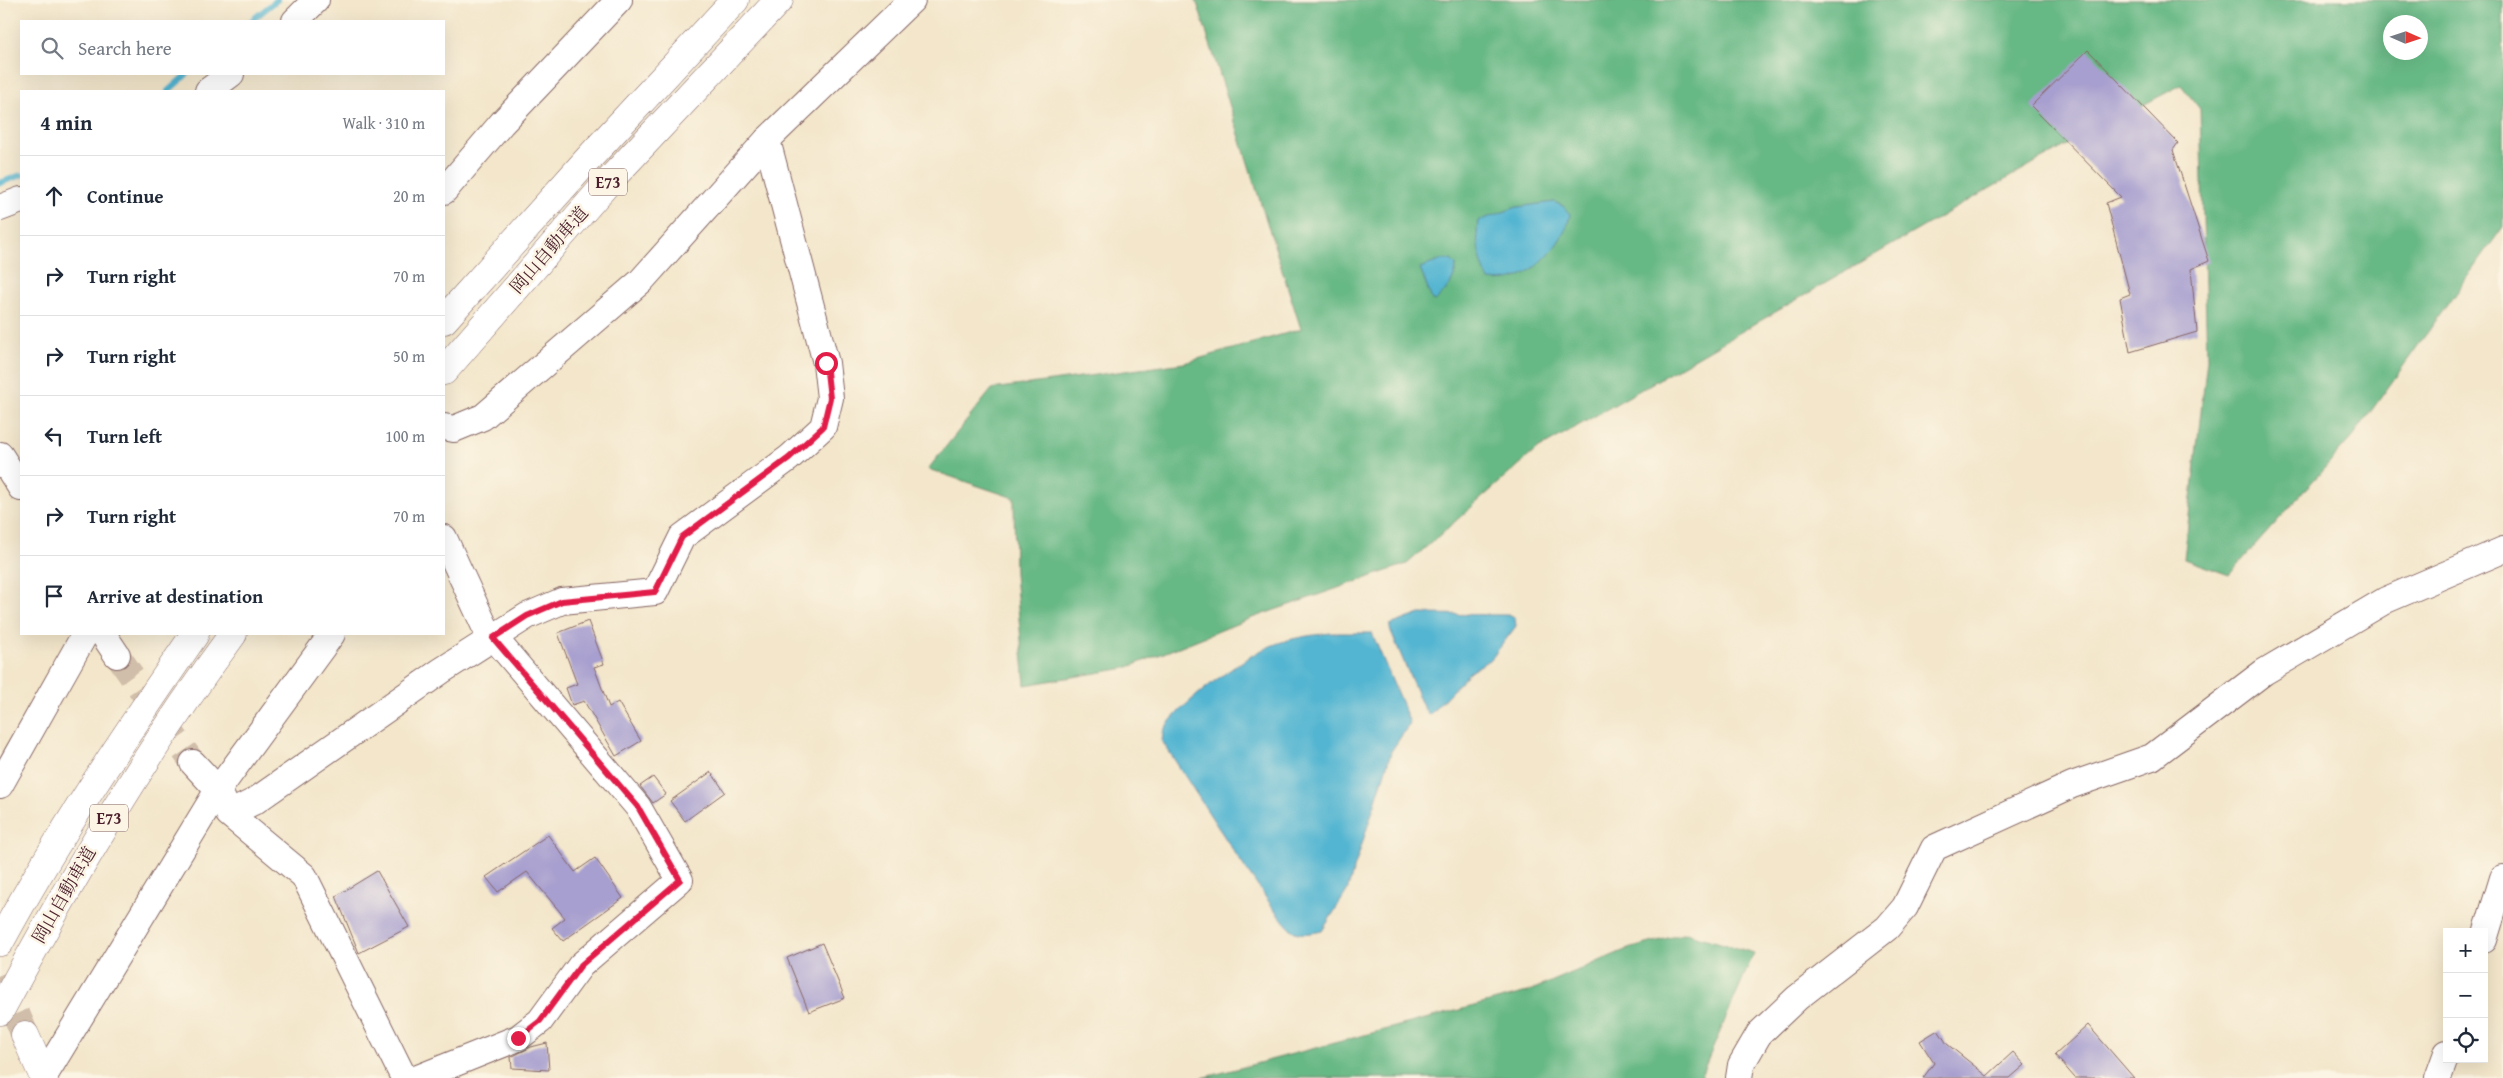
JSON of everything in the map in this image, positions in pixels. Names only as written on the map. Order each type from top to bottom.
[{"type":"main road","name":"岡山自動車道","points":[[445,319],[589,158],[735,0]]},
{"type":"main road","name":"岡山自動車道","points":[[445,371],[608,182],[779,0]]},
{"type":"main road","points":[[757,23],[790,0]]},
{"type":"main road","name":"岡山自動車道","points":[[0,942],[102,771],[194,635]]},
{"type":"main road","name":"岡山自動車道","points":[[0,1011],[48,921],[126,788],[232,635]]},
{"type":"main road","points":[[25,1035],[44,1078]]},
{"type":"street","points":[[296,20],[316,0]]},
{"type":"street","points":[[445,190],[502,123],[619,0]]},
{"type":"street","points":[[445,427],[454,429],[483,417],[641,281],[767,140],[912,0]]},
{"type":"street","points":[[209,90],[229,75]]},
{"type":"street","points":[[229,814],[255,801],[527,616],[562,601],[655,592],[682,537],[789,458],[823,427],[830,398],[826,363],[767,140]]},
{"type":"street","points":[[0,208],[20,200]]},
{"type":"street","points":[[0,455],[20,486]]},
{"type":"street","points":[[418,1078],[518,1038],[540,1021],[581,965],[680,880],[638,807],[484,627],[445,540]]},
{"type":"street","points":[[1739,1078],[1741,1066],[1759,1034],[1797,998],[1887,928],[1904,907],[1934,848],[2072,785],[2152,757],[2264,672],[2386,600],[2503,550]]},
{"type":"street","points":[[0,785],[84,635]]},
{"type":"street","points":[[44,1078],[218,790],[331,635]]},
{"type":"street","points":[[193,763],[218,790],[229,814],[304,876],[404,1078]]},
{"type":"street","points":[[2488,928],[2503,878]]},
{"type":"street","points":[[2438,1078],[2443,1063]]},
{"type":"green space","points":[[1196,0],[2503,0],[2503,227],[2354,435],[2229,575],[2184,559],[2207,359],[2200,109],[2181,85],[2041,159],[1536,450],[1407,564],[1249,619],[1126,668],[1025,685],[1015,574],[1014,498],[928,469],[992,389],[1184,363],[1301,329]]},
{"type":"green space","points":[[1686,933],[1754,953],[1700,1078],[1202,1078],[1527,992],[1625,950]]},
{"type":"water","points":[[1554,202],[1563,206],[1570,214],[1564,233],[1558,243],[1542,261],[1525,274],[1510,280],[1489,280],[1479,251],[1478,221],[1517,207]]},
{"type":"water","points":[[1442,260],[1451,260],[1456,265],[1456,270],[1450,284],[1435,301],[1432,300],[1420,268]]},
{"type":"water","points":[[1420,614],[1508,615],[1515,618],[1516,626],[1492,658],[1470,672],[1429,715],[1423,707],[1390,629],[1390,625]]},
{"type":"water","points":[[1332,633],[1372,633],[1410,723],[1392,750],[1347,891],[1322,931],[1302,933],[1295,932],[1285,923],[1270,903],[1162,741],[1164,730],[1181,710],[1208,686],[1252,656],[1270,646],[1287,640]]},
{"type":"building","points":[[2088,50],[2178,143],[2173,150],[2209,261],[2191,269],[2197,332],[2130,352],[2120,298],[2130,294],[2106,203],[2121,197],[2031,106]]},
{"type":"building","points":[[588,621],[604,664],[594,667],[609,707],[618,702],[641,741],[616,756],[584,701],[572,705],[566,688],[577,684],[558,633]]},
{"type":"building","points":[[711,772],[725,792],[685,821],[670,801]]},
{"type":"building","points":[[653,777],[666,794],[653,803],[640,786]]},
{"type":"building","points":[[548,835],[575,872],[595,858],[623,898],[563,941],[552,928],[565,918],[527,872],[498,892],[486,877]]},
{"type":"building","points":[[377,871],[409,927],[359,953],[336,896]]},
{"type":"building","points":[[822,943],[845,998],[809,1012],[787,958]]},
{"type":"building","points":[[2088,1025],[2134,1078],[2075,1078],[2055,1055]]},
{"type":"building","points":[[1938,1030],[1947,1044],[1987,1076],[2013,1052],[2025,1065],[2010,1078],[1923,1078],[1934,1063],[1920,1041]]},
{"type":"building","points":[[547,1043],[549,1070],[512,1068],[511,1057],[531,1047]]},
{"type":"waterway","points":[[252,20],[277,0]]},
{"type":"waterway","points":[[169,90],[186,75]]},
{"type":"waterway","points":[[0,183],[20,175]]},
{"type":"tunnel","points":[[117,655],[193,763]]},
{"type":"tunnel","points":[[0,975],[25,1035]]},
{"type":"route","points":[[518,1038],[540,1021],[581,965],[680,880],[638,807],[493,638],[527,616],[562,601],[655,592],[682,537],[789,458],[823,427],[830,398],[826,363]]}]
